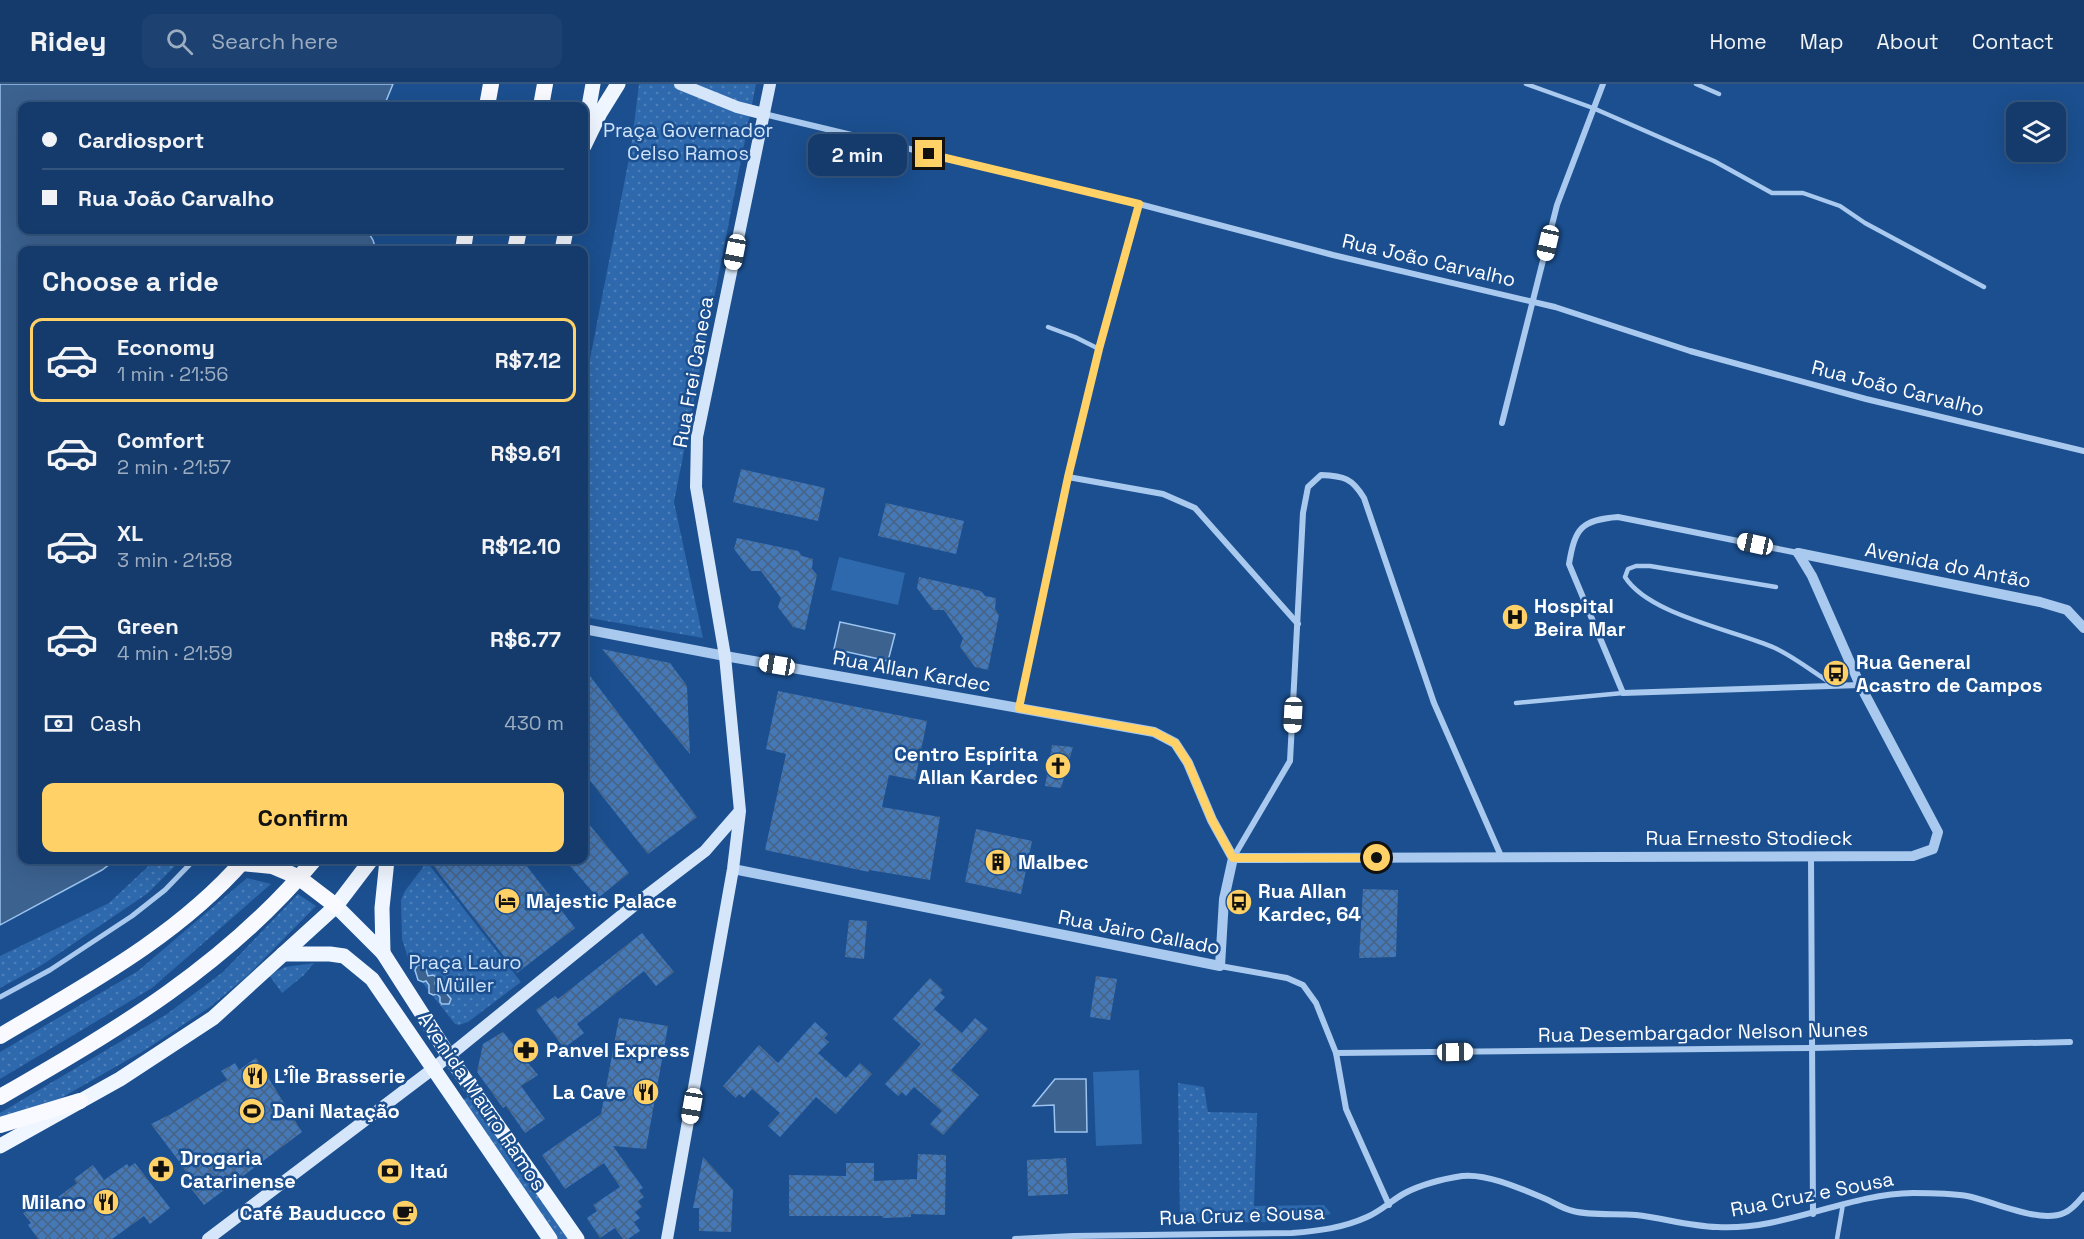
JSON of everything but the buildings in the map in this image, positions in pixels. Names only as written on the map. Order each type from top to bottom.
[{"type":"highway","points":[[488,102],[491,84]]},
{"type":"highway","points":[[542,102],[545,84]]},
{"type":"highway","points":[[0,1036],[103,975],[154,940],[205,900],[240,864]]},
{"type":"highway","points":[[260,864],[272,866],[298,877],[336,906]]},
{"type":"highway","points":[[0,1097],[151,1006],[221,954],[310,864]]},
{"type":"highway","points":[[0,1125],[80,1101]]},
{"type":"main road","points":[[588,110],[592,84]]},
{"type":"main road","points":[[588,138],[618,84]]},
{"type":"main road","points":[[680,84],[737,107],[764,114]]},
{"type":"main road","name":"Rua Frei Caneca","points":[[667,1239],[733,869],[740,811],[725,656],[696,487],[697,437],[770,84]]},
{"type":"main road","points":[[208,1239],[434,1068],[637,903],[705,851],[740,811]]},
{"type":"main road","points":[[0,1146],[120,1079],[213,1018],[336,906],[368,864]]},
{"type":"main road","points":[[383,953],[381,908],[386,864]]},
{"type":"main road","name":"Avenida Mauro Ramos","points":[[336,906],[383,953],[449,1056],[577,1239]]},
{"type":"main road","name":"Avenida Mauro Ramos","points":[[283,954],[344,956],[372,979],[550,1239]]},
{"type":"street","points":[[1502,423],[1557,205],[1603,84]]},
{"type":"street","name":"Rua João Carvalho","points":[[764,114],[1139,204],[1333,255],[1534,302],[1690,351],[1866,399],[2084,451]]},
{"type":"street","points":[[1019,708],[1068,477],[1099,349],[1139,204]]},
{"type":"street","points":[[1220,966],[1224,899],[1233,858],[1290,761],[1303,513],[1308,487],[1321,475],[1339,476],[1356,485],[1364,498],[1434,702],[1501,856]]},
{"type":"street","points":[[1068,477],[1163,494],[1195,508],[1298,624]]},
{"type":"street","points":[[1798,553],[1624,518],[1590,520],[1578,531],[1572,545],[1569,564],[1623,693],[1860,686]]},
{"type":"street","name":"Avenida do Antão","points":[[1798,553],[2067,610],[2084,628]]},
{"type":"street","name":"Rua Ernesto Stodieck","points":[[1233,858],[1913,856],[1933,849],[1938,831],[1860,686],[1812,576],[1798,553]]},
{"type":"street","points":[[588,630],[725,656]]},
{"type":"street","name":"Rua Allan Kardec","points":[[725,656],[1154,732],[1175,743],[1188,763],[1212,820],[1233,858]]},
{"type":"street","points":[[1811,856],[1813,1214]]},
{"type":"street","points":[[0,998],[50,970],[132,916],[165,890],[191,864]]},
{"type":"street","name":"Rua Jairo Callado","points":[[733,869],[1287,978],[1304,985],[1316,1003],[1336,1053],[1346,1109],[1389,1205]]},
{"type":"street","name":"Rua Desembargador Nelson Nunes","points":[[1336,1053],[1812,1048],[2070,1042]]},
{"type":"street","name":"Rua Cruz e Sousa","points":[[1015,1239],[1293,1236],[1347,1225],[1389,1205],[1403,1194],[1422,1186],[1463,1176],[1482,1176],[1573,1211],[1638,1215],[1718,1228],[1752,1225],[1813,1214],[1843,1204],[1889,1194],[1933,1192],[1966,1196],[2047,1216],[2064,1213],[2084,1195]]},
{"type":"lane","points":[[1526,84],[1593,108],[1714,161],[1772,193],[1803,193],[1840,206],[1865,223],[1984,287]]},
{"type":"lane","points":[[1696,84],[1719,94]]},
{"type":"lane","points":[[1048,327],[1099,349]]},
{"type":"lane","points":[[1776,587],[1650,566],[1636,566],[1628,569],[1625,578],[1631,587],[1653,602],[1690,618],[1772,647],[1798,660],[1836,686]]},
{"type":"lane","points":[[1516,703],[1623,693]]},
{"type":"lane","points":[[1838,1239],[1843,1204]]},
{"type":"green space","name":"Praça Governador Celso Ramos","points":[[639,84],[756,84],[674,502],[703,638],[588,618],[588,369],[631,148]]},
{"type":"green space","points":[[839,557],[905,573],[898,605],[831,590]]},
{"type":"green space","points":[[151,864],[177,864],[148,893],[42,965],[0,988],[0,956],[109,903]]},
{"type":"green space","name":"Praça Lauro Müller","points":[[425,864],[429,864],[521,982],[468,1022],[455,1024],[411,968],[402,939],[401,900]]},
{"type":"green space","points":[[247,878],[271,884],[152,988],[0,1079],[0,1052],[138,971]]},
{"type":"green space","points":[[298,894],[316,906],[248,975],[210,1007],[145,1050],[42,1109],[0,1121],[0,1113],[167,1014],[223,972]]},
{"type":"green space","points":[[314,963],[304,975],[282,993],[269,975],[285,967]]},
{"type":"green space","points":[[1139,1070],[1142,1144],[1096,1146],[1093,1072]]},
{"type":"green space","points":[[1178,1083],[1204,1087],[1208,1112],[1257,1113],[1254,1206],[1324,1205],[1331,1214],[1285,1222],[1180,1223]]},
{"type":"green space","points":[[471,1095],[571,1239],[556,1239],[461,1101]]},
{"type":"shaded area","points":[[0,84],[393,84],[386,102],[18,102],[18,234],[369,234],[375,246],[18,246],[18,864],[110,864],[0,925]]},
{"type":"shaded area","points":[[840,622],[895,634],[888,661],[834,649]]},
{"type":"shaded area","points":[[418,964],[425,967],[428,976],[436,977],[435,984],[438,987],[444,986],[451,999],[449,1004],[442,1004],[437,994],[429,993],[429,985],[426,981],[418,980],[415,970]]},
{"type":"shaded area","points":[[1055,1079],[1086,1079],[1087,1132],[1055,1132],[1054,1105],[1033,1106]]},
{"type":"place","name":"Hospital Beira Mar","points":[[1515,617]]},
{"type":"place","name":"Rua General Acastro de Campos","points":[[1836,673]]},
{"type":"place","name":"Centro Espírita Allan Kardec","points":[[1058,766]]},
{"type":"place","name":"Malbec","points":[[998,862]]},
{"type":"place","name":"Majestic Palace","points":[[507,901]]},
{"type":"place","name":"Rua Allan Kardec, 64","points":[[1239,902]]},
{"type":"place","name":"Panvel Express","points":[[526,1050]]},
{"type":"place","name":"L'Île Brasserie","points":[[255,1076]]},
{"type":"place","name":"La Cave","points":[[646,1092]]},
{"type":"place","name":"Dani Natação","points":[[252,1111]]},
{"type":"place","name":"Drogaria Catarinense","points":[[161,1169]]},
{"type":"place","name":"Itaú","points":[[390,1171]]},
{"type":"place","name":"Milano","points":[[106,1202]]},
{"type":"place","name":"Café Bauducco","points":[[405,1213]]},
{"type":"route","points":[[929,154],[1139,204],[1099,349],[1068,477],[1019,708],[1154,732],[1175,743],[1188,763],[1212,820],[1233,858],[1377,858]]}]
